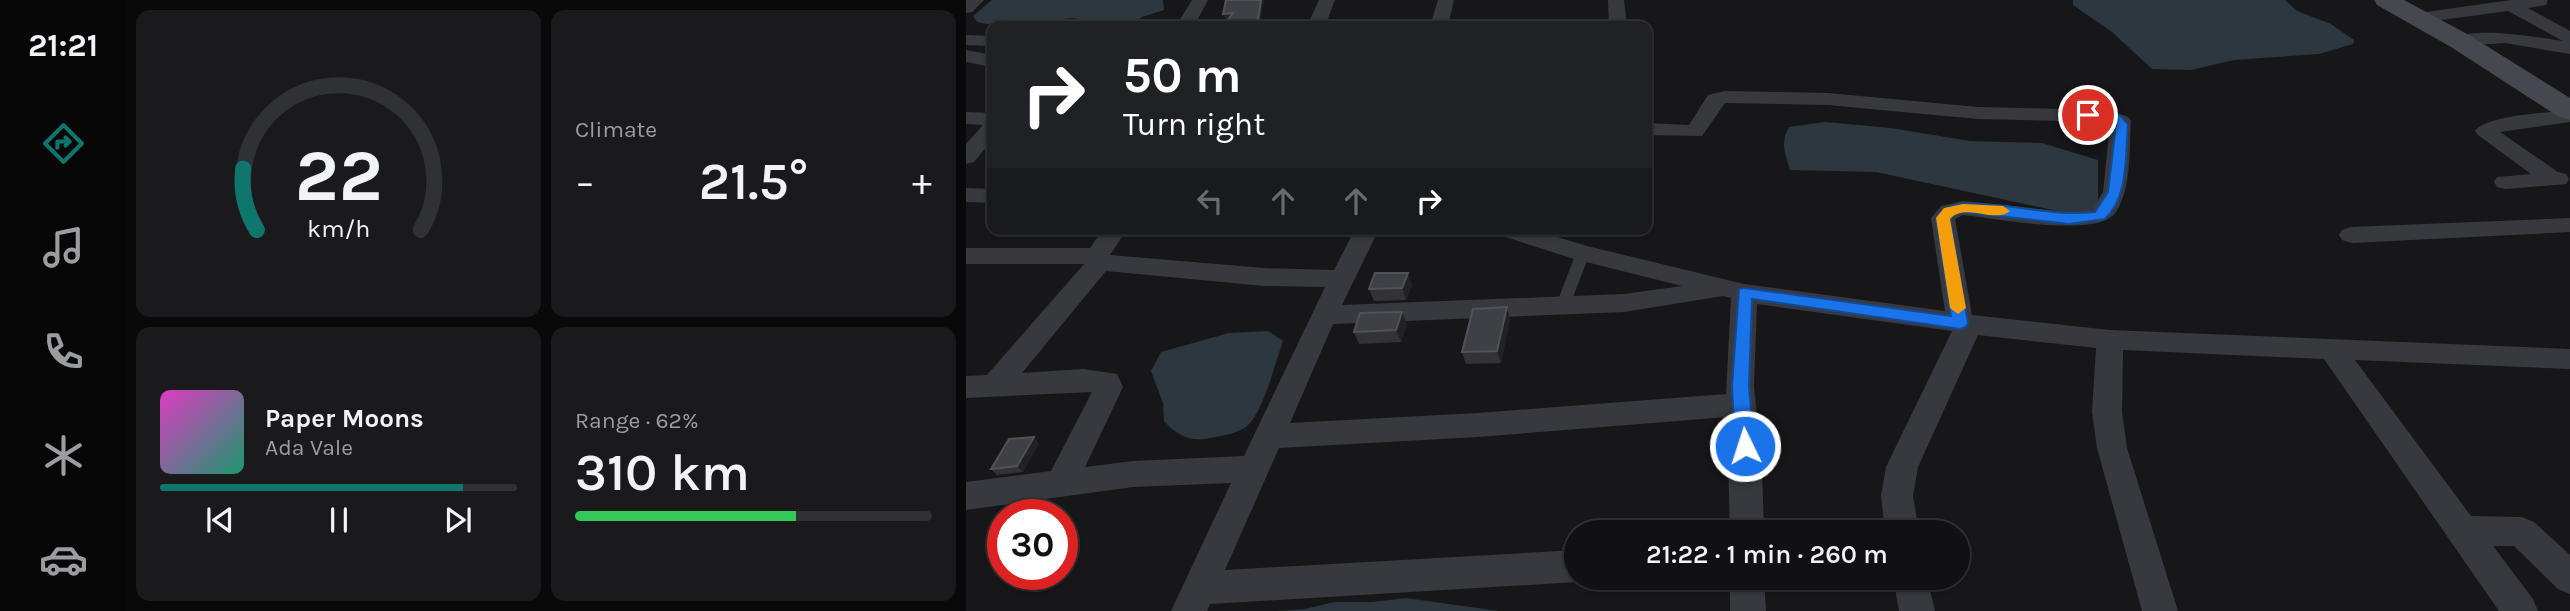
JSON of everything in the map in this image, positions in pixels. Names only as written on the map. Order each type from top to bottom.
[{"type":"street","points":[[966,8],[976,0]]},
{"type":"street","points":[[1188,21],[1200,0]]},
{"type":"street","points":[[1318,21],[1327,0]]},
{"type":"street","points":[[1440,21],[1446,0]]},
{"type":"street","points":[[1616,0],[1618,21]]},
{"type":"street","points":[[2386,0],[2460,41],[2570,114]]},
{"type":"street","points":[[2419,18],[2540,1]]},
{"type":"street","points":[[2511,5],[2570,38]]},
{"type":"street","points":[[2460,41],[2505,38],[2570,48]]},
{"type":"street","points":[[966,40],[987,41]]},
{"type":"street","points":[[966,56],[987,60]]},
{"type":"street","points":[[1652,129],[1695,132],[1715,99],[1725,97],[1828,99],[1978,113],[2108,116],[2121,121],[2115,192],[2106,210],[2099,216],[2069,219],[1963,208],[1950,211],[1943,218],[1965,324],[1902,467],[1897,496],[1900,520]]},
{"type":"street","points":[[2562,179],[2485,131],[2490,127],[2570,114]]},
{"type":"street","points":[[966,118],[987,119]]},
{"type":"street","points":[[968,156],[987,133]]},
{"type":"street","points":[[968,156],[987,154]]},
{"type":"street","points":[[2505,182],[2562,179]]},
{"type":"street","points":[[966,195],[987,196]]},
{"type":"street","points":[[2351,235],[2570,225]]},
{"type":"street","points":[[980,386],[1098,259],[1102,245],[1110,235]]},
{"type":"street","points":[[1364,235],[1324,315],[1195,599],[1564,567]]},
{"type":"street","points":[[1524,235],[1583,253],[1736,291],[1965,324],[2110,340],[2332,349],[2566,364]]},
{"type":"street","points":[[966,256],[1098,259],[1264,277],[1342,279]]},
{"type":"street","points":[[1324,315],[1624,303],[1736,291]]},
{"type":"street","points":[[1736,291],[1747,520]]},
{"type":"street","points":[[2110,340],[2107,412],[2112,448],[2160,611]]},
{"type":"street","points":[[2332,349],[2519,611]]},
{"type":"street","points":[[980,386],[1083,380],[1107,382],[1109,387],[1061,484]]},
{"type":"street","points":[[1269,436],[1478,425],[1742,404]]},
{"type":"street","points":[[966,496],[1133,474],[1254,469]]},
{"type":"street","points":[[2460,530],[2522,532],[2570,578]]},
{"type":"street","points":[[1747,590],[1748,611]]},
{"type":"street","points":[[1913,590],[1917,611]]},
{"type":"lane","points":[[1563,306],[1583,253]]},
{"type":"shaded area","points":[[992,0],[1163,0],[1164,10],[1137,21],[1082,21],[1074,18],[1056,21],[987,21],[987,24],[977,22],[973,16]]},
{"type":"shaded area","points":[[2073,0],[2285,0],[2297,11],[2331,24],[2354,40],[2353,44],[2319,54],[2234,60],[2191,70],[2152,69],[2112,32],[2073,5]]},
{"type":"shaded area","points":[[1825,122],[1891,128],[1970,141],[2042,143],[2098,160],[2098,206],[2085,212],[2062,212],[1876,172],[1790,170],[1784,143],[1789,127]]},
{"type":"shaded area","points":[[1268,331],[1283,341],[1264,398],[1247,426],[1230,434],[1191,439],[1175,431],[1164,421],[1163,403],[1151,371],[1161,352],[1229,333]]},
{"type":"shaded area","points":[[1406,598],[1499,611],[1277,611],[1305,609],[1334,602],[1372,602]]},
{"type":"building","points":[[1226,0],[1261,0],[1258,21],[1227,21],[1233,13],[1223,14]]},
{"type":"building","points":[[1375,273],[1408,273],[1402,288],[1369,289]]},
{"type":"building","points":[[1507,307],[1497,351],[1462,352],[1473,309]]},
{"type":"building","points":[[1402,312],[1396,330],[1354,332],[1360,313]]},
{"type":"building","points":[[1034,437],[1017,466],[991,469],[1009,439]]},
{"type":"slow traffic","points":[[1958,308],[1943,218],[1950,211],[1963,208],[2003,211]]},
{"type":"route","points":[[1745,446],[1740,386],[1744,293],[1960,323],[1943,218],[1950,211],[1963,208],[2069,219],[2099,216],[2106,210],[2115,192],[2122,125],[2115,117],[2088,115]]}]
